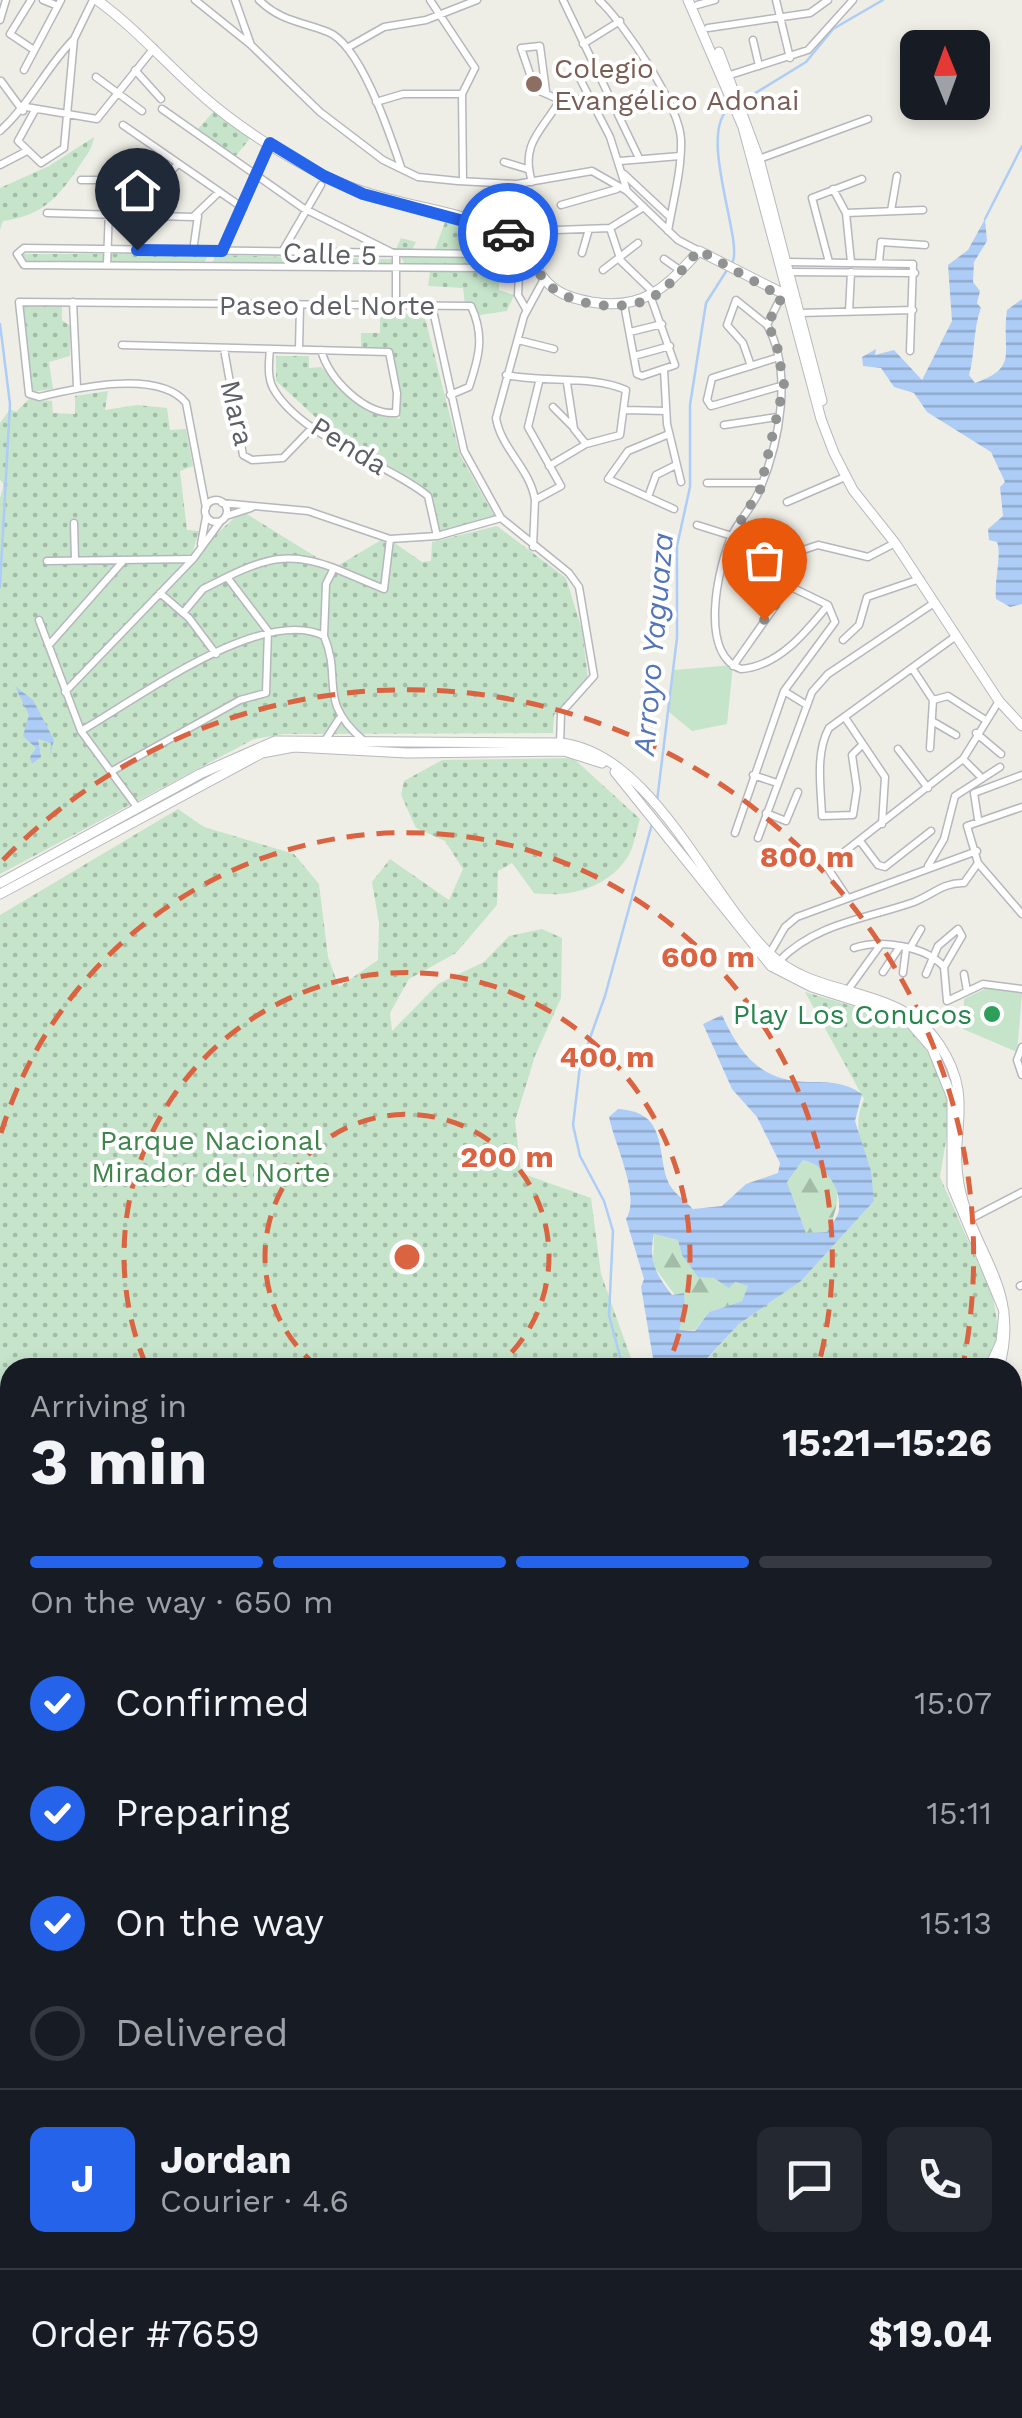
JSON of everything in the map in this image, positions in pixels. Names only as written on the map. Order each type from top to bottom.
[{"type":"street","points":[[0,20],[3,0]]},
{"type":"street","points":[[31,0],[10,34],[34,50]]},
{"type":"street","points":[[24,70],[60,3],[43,0]]},
{"type":"street","points":[[73,43],[64,148],[41,163],[25,152],[18,138],[52,62],[73,43],[95,0],[154,46],[204,97],[270,143],[363,194],[510,234],[544,279],[569,296],[624,304],[654,296],[699,250]]},
{"type":"street","points":[[195,0],[251,45],[276,74],[342,132],[383,160],[418,177],[462,182],[532,182],[592,171],[617,189],[627,191],[668,231],[789,299],[799,313],[827,429]]},
{"type":"street","points":[[235,0],[251,45]]},
{"type":"street","points":[[259,0],[290,22],[331,33],[347,48],[376,102],[401,167]]},
{"type":"street","points":[[430,0],[475,68],[462,94],[462,182]]},
{"type":"street","points":[[347,48],[384,28],[426,20],[478,0]]},
{"type":"street","points":[[562,0],[638,156]]},
{"type":"street","points":[[599,0],[620,20],[677,121],[680,156],[668,231]]},
{"type":"street","points":[[693,2],[715,0]]},
{"type":"street","points":[[776,0],[790,58]]},
{"type":"street","points":[[708,28],[810,12],[828,0]]},
{"type":"street","points":[[730,82],[759,66],[810,49],[853,0]]},
{"type":"street","points":[[693,2],[730,82],[788,267],[789,299],[767,325]]},
{"type":"street","points":[[693,2],[730,82]]},
{"type":"street","points":[[583,44],[620,20]]},
{"type":"street","points":[[753,40],[759,66]]},
{"type":"street","points":[[1,81],[28,109],[97,118],[154,46]]},
{"type":"street","points":[[546,91],[548,82],[540,46],[520,48],[528,81],[535,89],[560,100],[590,98]]},
{"type":"street","points":[[135,70],[161,99]]},
{"type":"street","points":[[577,72],[620,161],[627,191]]},
{"type":"street","points":[[96,77],[120,91],[142,112]]},
{"type":"street","points":[[376,102],[404,94],[462,94]]},
{"type":"street","points":[[532,182],[529,147],[560,100]]},
{"type":"street","points":[[0,131],[28,109]]},
{"type":"street","points":[[162,109],[306,210],[396,256],[396,306]]},
{"type":"street","points":[[759,160],[868,119]]},
{"type":"street","points":[[123,126],[243,208]]},
{"type":"street","points":[[745,126],[759,160],[789,299],[845,477],[895,543],[999,700],[1022,726]]},
{"type":"street","points":[[222,251],[270,143]]},
{"type":"street","points":[[0,164],[25,152]]},
{"type":"street","points":[[620,161],[638,156],[680,156]]},
{"type":"street","points":[[504,162],[528,169]]},
{"type":"street","points":[[81,180],[167,179],[177,164]]},
{"type":"street","points":[[624,174],[670,218]]},
{"type":"street","points":[[891,211],[897,176]]},
{"type":"street","points":[[829,262],[812,200],[862,179]]},
{"type":"street","points":[[110,180],[107,265],[397,268]]},
{"type":"street","points":[[282,252],[321,185]]},
{"type":"street","points":[[560,205],[617,189]]},
{"type":"street","points":[[833,189],[846,213],[850,262]]},
{"type":"street","points":[[193,251],[195,217],[218,193]]},
{"type":"street","points":[[557,230],[610,228],[644,207]]},
{"type":"street","points":[[846,213],[923,210]]},
{"type":"street","points":[[46,212],[195,217]]},
{"type":"street","points":[[610,228],[620,261],[644,278],[654,296],[676,365],[637,374],[624,304]]},
{"type":"street","points":[[582,254],[589,229]]},
{"type":"street","points":[[603,270],[638,242]]},
{"type":"street","points":[[879,262],[881,242],[925,245]]},
{"type":"street","name":"Calle 5","points":[[107,265],[24,265],[18,257],[24,248],[396,256],[486,254],[487,268],[397,268]]},
{"type":"street","points":[[208,266],[213,251]]},
{"type":"street","points":[[664,260],[681,271]]},
{"type":"street","points":[[788,267],[829,262],[914,264],[910,351]]},
{"type":"street","points":[[788,267],[914,273]]},
{"type":"street","points":[[849,312],[851,272]]},
{"type":"street","points":[[519,274],[518,295],[526,310]]},
{"type":"street","points":[[533,547],[535,500],[530,474],[497,426],[497,403],[526,310],[544,279]]},
{"type":"street","points":[[732,666],[722,654],[714,622],[718,586],[732,536],[762,483],[784,385],[776,358],[776,340],[767,325],[736,300],[728,324],[743,343],[751,366]]},
{"type":"street","name":"Paseo del Norte","points":[[77,388],[39,396],[27,392],[18,302],[471,306],[480,325],[480,353],[468,388],[450,395]]},
{"type":"street","points":[[73,302],[77,388],[151,386],[178,394],[186,404],[206,512],[201,545]]},
{"type":"street","points":[[299,350],[300,306]]},
{"type":"street","points":[[432,306],[464,451],[501,518],[533,547],[570,572],[579,586],[595,668],[590,685],[561,713],[560,747]]},
{"type":"street","points":[[799,313],[912,310]]},
{"type":"street","points":[[630,332],[662,324]]},
{"type":"street","points":[[518,340],[554,349]]},
{"type":"street","points":[[122,345],[224,349],[270,349],[321,350],[388,352],[397,394],[396,413],[369,406],[352,394],[325,365],[321,350]]},
{"type":"street","points":[[634,356],[670,346]]},
{"type":"street","name":"Mara","points":[[224,349],[243,456],[252,460],[283,458],[313,427]]},
{"type":"street","name":"Penda","points":[[270,349],[273,387],[313,427],[428,496],[437,536]]},
{"type":"street","points":[[776,358],[711,379],[708,404],[784,385]]},
{"type":"street","points":[[664,370],[669,434],[681,482]]},
{"type":"street","points":[[506,375],[540,382],[599,381],[628,394],[620,436],[586,444],[549,466]]},
{"type":"street","points":[[535,500],[561,486],[528,427],[540,382]]},
{"type":"street","points":[[567,383],[573,426]]},
{"type":"street","points":[[553,407],[586,444]]},
{"type":"street","points":[[626,410],[666,411]]},
{"type":"street","points":[[724,425],[777,417]]},
{"type":"street","points":[[669,434],[628,451],[608,476],[674,510]]},
{"type":"street","points":[[648,497],[656,475],[676,465]]},
{"type":"street","points":[[788,502],[845,477]]},
{"type":"street","points":[[707,483],[762,483]]},
{"type":"street","points":[[200,489],[218,502],[308,511],[390,538],[437,536],[501,518]]},
{"type":"street","points":[[206,512],[218,502]]},
{"type":"street","points":[[218,502],[223,519]]},
{"type":"street","points":[[65,692],[193,559],[223,519],[268,508]]},
{"type":"street","points":[[206,512],[223,519]]},
{"type":"street","points":[[74,523],[75,560]]},
{"type":"street","points":[[697,524],[732,536]]},
{"type":"street","points":[[738,525],[794,553]]},
{"type":"street","points":[[183,613],[203,588],[272,557],[294,556],[384,589],[390,538]]},
{"type":"street","points":[[732,666],[787,585],[786,572],[794,553],[818,544],[868,557],[895,543]]},
{"type":"street","points":[[48,644],[125,559]]},
{"type":"street","points":[[173,559],[181,572]]},
{"type":"street","points":[[47,560],[193,559]]},
{"type":"street","points":[[334,568],[326,584],[324,636],[340,718],[365,742]]},
{"type":"street","points":[[112,771],[240,700],[266,693],[268,631],[227,577]]},
{"type":"street","points":[[843,640],[858,624],[867,598],[920,580]]},
{"type":"street","points":[[735,833],[784,691],[836,622],[828,604],[787,585]]},
{"type":"street","points":[[160,593],[183,613],[216,654]]},
{"type":"street","points":[[758,838],[805,704],[828,674],[935,602]]},
{"type":"street","points":[[732,666],[756,666],[789,648],[828,604]]},
{"type":"street","points":[[39,620],[81,731],[137,807]]},
{"type":"street","points":[[81,731],[216,654],[268,631],[312,630],[324,636]]},
{"type":"street","points":[[862,744],[852,754],[856,790],[853,815],[822,816],[824,778],[819,750],[829,728],[956,636]]},
{"type":"street","points":[[912,668],[933,700],[930,748]]},
{"type":"street","points":[[784,691],[805,704]]},
{"type":"street","points":[[933,700],[948,696],[984,719]]},
{"type":"street","points":[[847,897],[828,866],[963,759],[999,700]]},
{"type":"street","points":[[326,739],[340,718]]},
{"type":"street","points":[[846,718],[885,777],[882,824]]},
{"type":"street","points":[[932,720],[956,734]]},
{"type":"street","points":[[976,733],[1001,754]]},
{"type":"street","points":[[0,884],[137,807],[268,744],[326,739],[560,747],[596,759],[642,795],[771,966],[812,988],[891,1012],[932,1048],[952,1098],[952,1186],[1004,1311],[1001,1342],[994,1358]]},
{"type":"street","points":[[0,894],[262,753],[294,747],[407,753],[560,747]]},
{"type":"street","points":[[898,750],[928,788]]},
{"type":"street","points":[[963,759],[979,775]]},
{"type":"street","points":[[928,866],[944,838],[952,799],[1000,767]]},
{"type":"street","points":[[753,774],[776,783]]},
{"type":"street","points":[[952,799],[1022,775]]},
{"type":"street","points":[[766,813],[785,823],[798,792]]},
{"type":"street","points":[[974,793],[978,820]]},
{"type":"street","points":[[1022,807],[967,826],[978,863],[1022,914]]},
{"type":"street","points":[[860,840],[882,867],[931,831]]},
{"type":"street","points":[[776,956],[792,920],[847,897],[894,884],[928,866],[977,851]]},
{"type":"street","points":[[686,854],[776,956],[816,980],[850,988],[904,1010],[924,1025],[946,1056],[961,1104],[959,1184],[1010,1296],[1012,1327],[1001,1358]]},
{"type":"street","points":[[776,956],[829,927],[918,900],[949,883],[964,883],[978,863]]},
{"type":"street","points":[[883,972],[921,929]]},
{"type":"street","points":[[926,974],[932,957],[954,930],[976,936]]},
{"type":"street","points":[[962,934],[944,967],[945,1000],[995,983],[1022,989]]},
{"type":"street","points":[[850,988],[881,944]]},
{"type":"street","points":[[854,948],[881,944],[905,949],[932,957],[944,967]]},
{"type":"street","points":[[902,973],[905,949]]},
{"type":"street","points":[[964,974],[967,990]]},
{"type":"street","points":[[1022,1048],[1017,1065],[1022,1075]]},
{"type":"street","points":[[972,1218],[1022,1192]]},
{"type":"green space","points":[[214,111],[252,136],[234,158],[196,131]]},
{"type":"green space","points":[[94,137],[72,177],[48,204],[28,215],[3,221],[0,230],[0,188],[49,166]]},
{"type":"green space","points":[[445,222],[502,236],[520,261],[516,274],[499,277],[499,290],[514,295],[507,311],[480,315],[465,304],[463,288],[428,286],[430,272],[406,266],[396,249],[401,238],[416,242],[412,250],[434,252]]},
{"type":"green space","points":[[21,251],[106,254],[104,263],[23,261]]},
{"type":"green space","points":[[111,254],[207,257],[204,264],[110,265]]},
{"type":"green space","points":[[215,255],[393,259],[393,268],[212,265]]},
{"type":"green space","points":[[25,305],[62,305],[62,320],[70,326],[70,356],[49,362],[53,389],[31,392],[20,310]]},
{"type":"green space","points":[[380,313],[424,314],[460,455],[496,519],[440,535],[431,494],[323,424],[276,381],[276,356],[309,356],[309,368],[321,367],[367,411],[400,419],[391,350],[361,348],[361,333],[380,333]]},
{"type":"green space","points":[[108,391],[105,410],[137,405],[167,408],[170,430],[186,429],[193,466],[180,471],[187,530],[199,531],[191,557],[242,511],[334,568],[386,537],[422,562],[431,561],[432,542],[497,526],[566,578],[582,630],[588,679],[554,715],[553,733],[284,734],[254,739],[0,874],[0,498],[4,484],[0,480],[0,423],[10,409],[16,412],[29,399],[52,401],[53,413],[75,414],[75,396]]},
{"type":"green space","points":[[733,665],[727,724],[692,731],[669,712],[674,670]]},
{"type":"green space","name":"Parque Nacional Mirador del Norte","points":[[573,758],[640,819],[627,858],[608,877],[585,889],[560,894],[534,893],[512,863],[498,871],[497,905],[456,953],[409,979],[390,1013],[392,1031],[438,984],[484,962],[509,936],[542,929],[562,938],[561,998],[535,1056],[515,1121],[521,1173],[591,1198],[601,1274],[631,1358],[0,1358],[0,915],[178,809],[204,827],[294,854],[319,884],[328,957],[339,987],[378,960],[379,923],[372,882],[390,859],[449,900],[463,869],[445,841],[416,828],[401,795],[404,781],[442,760]]},
{"type":"green space","name":"Play Los Conucos","points":[[989,987],[1022,993],[1017,1052],[963,1029],[964,999]]},
{"type":"green space","points":[[805,992],[893,1018],[914,1031],[936,1059],[951,1110],[940,1177],[993,1297],[1000,1340],[991,1358],[708,1358],[739,1324],[801,1281],[874,1201],[859,1137],[864,1099]]},
{"type":"green space","points":[[803,1160],[827,1173],[836,1189],[835,1209],[827,1232],[806,1233],[787,1182]]},
{"type":"green space","points":[[654,1234],[678,1240],[693,1271],[749,1286],[742,1301],[709,1312],[695,1330],[678,1330],[685,1309],[653,1265]]},
{"type":"water","points":[[985,219],[987,241],[974,262],[973,282],[980,291],[977,303],[981,308],[969,375],[975,383],[1003,364],[1007,310],[1022,299],[1022,604],[1010,607],[996,599],[998,547],[997,542],[989,540],[988,529],[1003,516],[1000,487],[1005,482],[991,452],[927,412],[914,393],[894,387],[881,368],[863,366],[862,357],[876,349],[875,355],[894,350],[922,380],[952,321],[948,265],[968,250]]},
{"type":"water","points":[[15,686],[33,700],[54,740],[50,755],[51,743],[38,739],[41,757],[32,764],[30,757],[36,748],[23,736],[29,715]]},
{"type":"water","points":[[722,1015],[745,1054],[766,1071],[793,1081],[837,1084],[862,1094],[855,1121],[871,1171],[874,1201],[801,1281],[739,1324],[707,1358],[653,1358],[641,1287],[644,1279],[626,1219],[630,1209],[629,1184],[609,1117],[618,1109],[644,1117],[657,1133],[669,1184],[675,1192],[693,1209],[722,1206],[746,1184],[778,1173],[780,1163],[757,1117],[732,1089],[703,1024]],"holes":[[[803,1160],[825,1172],[837,1192],[838,1213],[827,1232],[806,1233],[787,1182]],[[654,1234],[678,1240],[682,1255],[698,1277],[714,1278],[729,1288],[735,1282],[748,1286],[742,1301],[709,1312],[695,1331],[679,1330],[685,1309],[684,1293],[672,1295],[653,1259]]]},
{"type":"waterway","name":"Arroyo Yaguaza","points":[[739,103],[806,62],[833,29],[883,0]]},
{"type":"waterway","name":"Arroyo Yaguaza","points":[[732,106],[722,118],[718,137],[734,251],[732,263]]},
{"type":"waterway","points":[[985,219],[1022,146]]},
{"type":"waterway","name":"Arroyo Yaguaza","points":[[657,801],[677,638],[677,546],[690,487],[690,405],[706,303],[727,270]]},
{"type":"waterway","points":[[0,324],[10,404],[0,587]]},
{"type":"waterway","name":"Arroyo Yaguaza","points":[[620,1358],[609,1315],[613,1231],[604,1201],[580,1156],[573,1125],[580,1066],[605,996],[652,824]]},
{"type":"way so far","points":[[508,233],[549,284],[582,300],[618,305],[646,300],[670,284],[699,250],[741,270],[782,297],[767,325],[776,340],[776,358],[784,385],[760,490],[738,525],[794,553],[786,572],[786,590],[764,620]]},
{"type":"place","name":"Colegio Evangélico Adonai","points":[[534,84]]},
{"type":"place","name":"Play Los Conucos","points":[[992,1014]]},
{"type":"route","points":[[137,250],[222,251],[270,143],[363,194],[508,233]]}]
